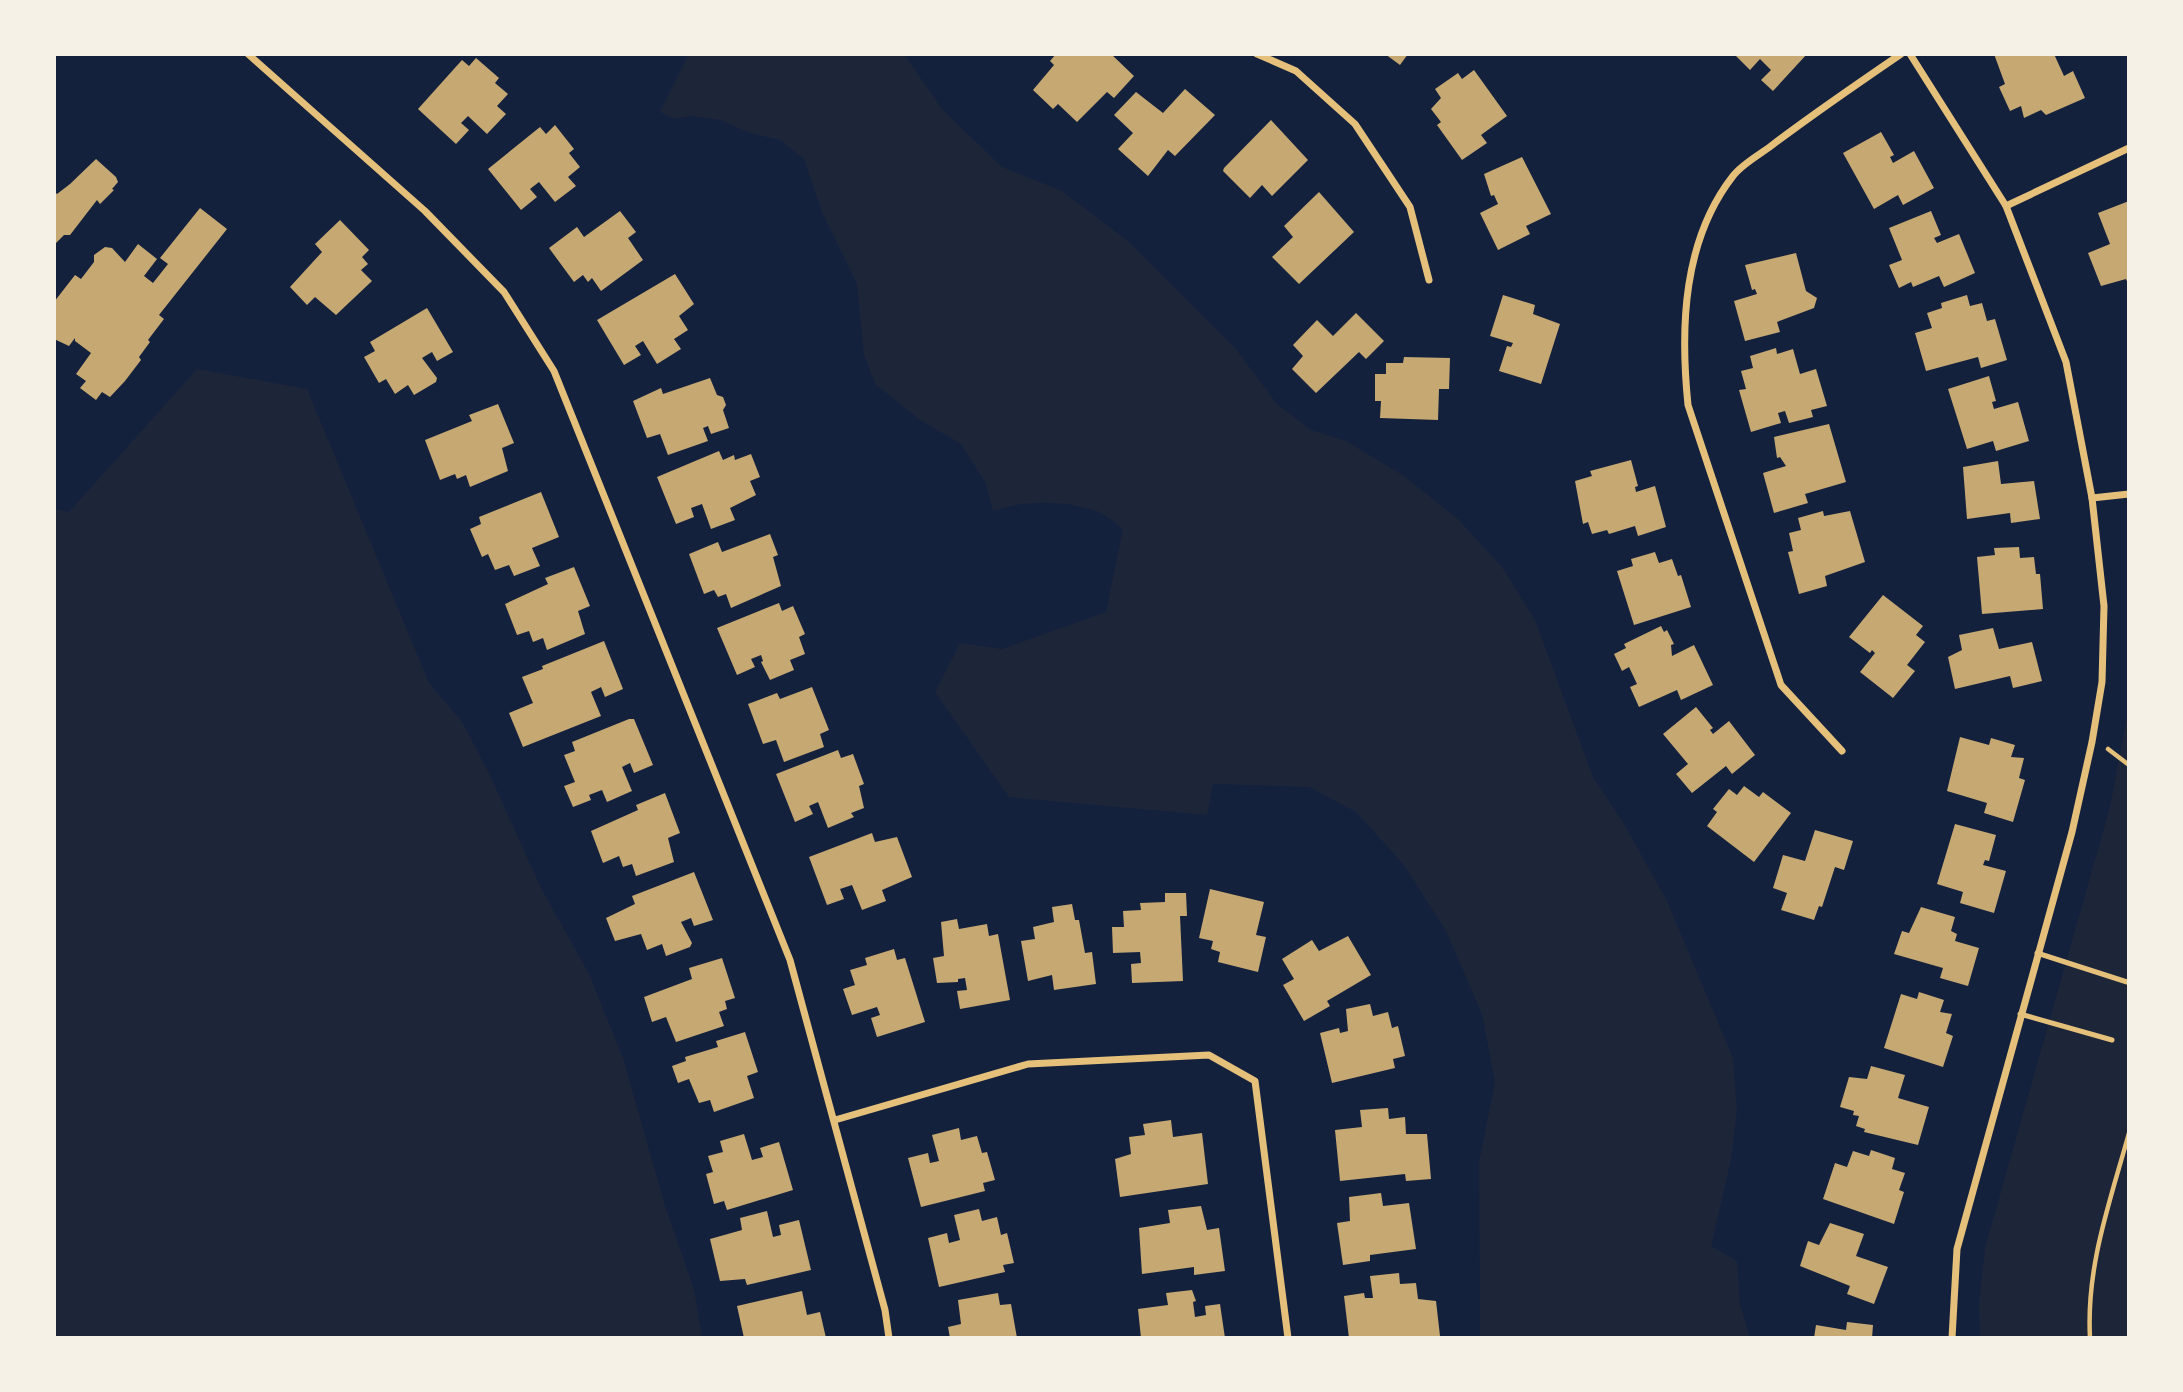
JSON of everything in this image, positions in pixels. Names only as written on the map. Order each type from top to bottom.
[{"type":"street","points":[[248,54],[425,211],[504,292],[554,371],[790,960],[835,1121],[889,1338]]},
{"type":"street","points":[[1257,54],[1296,71],[1355,124],[1410,207],[1430,280]]},
{"type":"street","points":[[1842,751],[1781,685],[1688,405],[1683,358],[1686,297],[1701,233],[1734,174],[1804,121],[1901,54]]},
{"type":"street","points":[[1910,54],[2006,205],[2066,362],[2092,498],[2105,607],[2102,681],[2092,742],[2073,832],[2020,1014],[1957,1249],[1952,1338]]},
{"type":"street","points":[[2006,205],[2129,148]]},
{"type":"street","points":[[2092,498],[2129,494]]},
{"type":"street","points":[[835,1121],[1028,1064],[1209,1055],[1255,1081],[1288,1338]]},
{"type":"lane","points":[[2037,953],[2127,982]]},
{"type":"lane","points":[[2020,1014],[2112,1040]]},
{"type":"path","points":[[2092,742],[2128,762]]},
{"type":"path","points":[[2090,1338],[2088,1299],[2094,1262],[2129,1133]]},
{"type":"shaded area","points":[[689,54],[904,54],[942,109],[1002,167],[1062,191],[1129,242],[1235,348],[1277,404],[1311,430],[1346,441],[1404,476],[1458,519],[1502,567],[1535,620],[1593,777],[1624,824],[1667,901],[1733,1058],[1737,1111],[1731,1160],[1711,1246],[1737,1261],[1740,1304],[1750,1338],[1480,1338],[1479,1163],[1495,1082],[1482,1014],[1446,931],[1404,865],[1356,812],[1309,787],[1213,784],[1207,815],[1009,797],[935,692],[960,643],[1002,649],[1106,612],[1123,529],[1100,512],[1058,503],[1031,503],[993,511],[985,482],[961,444],[920,420],[875,384],[864,355],[857,284],[822,212],[804,159],[780,140],[749,133],[721,120],[692,116],[675,119],[660,112]]},
{"type":"shaded area","points":[[197,369],[307,389],[429,683],[462,722],[489,773],[541,888],[589,974],[623,1058],[665,1206],[694,1289],[702,1338],[54,1338],[54,509],[69,512]]},
{"type":"shaded area","points":[[2129,706],[2129,1338],[1980,1338],[1979,1304],[1985,1248],[2110,807]]},
{"type":"building","points":[[1056,54],[1111,54],[1134,76],[1114,98],[1107,92],[1077,122],[1058,104],[1053,109],[1033,90],[1054,65],[1050,61]]},
{"type":"building","points":[[1385,54],[1408,54],[1400,65]]},
{"type":"building","points":[[1734,54],[1807,54],[1773,91],[1761,80],[1771,70],[1760,59],[1750,70]]},
{"type":"building","points":[[1994,54],[2054,54],[2064,76],[2073,71],[2085,98],[2046,115],[2041,110],[2024,118],[2021,106],[2010,111],[1999,87],[2005,84]]},
{"type":"building","points":[[476,58],[499,78],[495,83],[508,94],[497,106],[506,114],[487,134],[468,116],[461,123],[469,130],[456,144],[418,109],[462,60],[469,66]]},
{"type":"building","points":[[1474,70],[1507,116],[1481,135],[1487,143],[1462,160],[1437,125],[1441,122],[1431,109],[1441,98],[1435,89],[1458,73],[1462,79]]},
{"type":"building","points":[[1185,89],[1215,115],[1175,156],[1168,150],[1148,176],[1118,149],[1133,133],[1114,115],[1136,92],[1163,113]]},
{"type":"building","points":[[1271,120],[1308,160],[1272,196],[1262,185],[1250,198],[1223,171]]},
{"type":"building","points":[[555,125],[574,149],[569,153],[580,167],[568,177],[576,186],[555,202],[539,182],[530,189],[537,197],[521,210],[488,169],[540,127],[546,134]]},
{"type":"building","points":[[1881,132],[1894,155],[1890,157],[1893,163],[1914,151],[1934,188],[1903,205],[1898,195],[1874,209],[1843,153]]},
{"type":"building","points":[[1522,157],[1551,214],[1526,226],[1530,234],[1498,250],[1480,213],[1498,204],[1494,195],[1491,196],[1484,174]]},
{"type":"building","points":[[96,159],[118,182],[100,204],[97,200],[70,235],[64,235],[54,245],[54,191],[57,194]]},
{"type":"building","points":[[1319,192],[1354,232],[1299,284],[1272,257],[1293,237],[1284,226]]},
{"type":"building","points":[[2129,201],[2129,286],[2126,279],[2101,286],[2088,253],[2110,244],[2098,213]]},
{"type":"building","points":[[200,208],[227,229],[159,315],[164,319],[148,340],[150,342],[139,357],[141,360],[125,381],[110,397],[102,392],[96,400],[80,388],[86,381],[76,374],[91,353],[75,341],[75,338],[69,346],[54,339],[54,302],[75,275],[81,279],[94,262],[94,255],[105,247],[112,248],[125,262],[138,244],[157,259],[144,276],[153,283],[168,264],[160,258]]},
{"type":"building","points":[[620,211],[636,232],[628,238],[643,260],[601,291],[592,278],[588,282],[583,275],[574,282],[549,248],[577,227],[584,237]]},
{"type":"building","points":[[1931,211],[1941,235],[1934,238],[1937,243],[1959,234],[1975,273],[1944,287],[1939,276],[1913,287],[1911,282],[1899,288],[1889,265],[1902,260],[1889,228]]},
{"type":"building","points":[[340,220],[369,250],[362,257],[368,264],[361,270],[372,281],[336,315],[315,297],[307,305],[290,287],[322,252],[315,244]]},
{"type":"building","points":[[1796,253],[1806,291],[1817,298],[1814,308],[1777,322],[1780,332],[1745,341],[1734,301],[1757,294],[1755,289],[1752,290],[1745,265]]},
{"type":"building","points":[[675,274],[694,304],[679,316],[688,330],[674,339],[681,349],[657,364],[643,341],[635,346],[641,355],[624,365],[597,320]]},
{"type":"building","points":[[1503,295],[1535,305],[1533,314],[1560,324],[1541,384],[1499,371],[1507,346],[1511,347],[1513,343],[1490,336]]},
{"type":"building","points":[[1967,295],[1970,306],[1982,303],[1987,321],[1995,319],[2007,360],[1981,368],[1978,357],[1926,371],[1915,333],[1932,328],[1927,313],[1942,308],[1941,303]]},
{"type":"building","points":[[427,308],[453,352],[437,361],[432,352],[422,358],[437,378],[436,382],[414,395],[408,385],[395,394],[386,379],[379,383],[364,357],[375,351],[370,342]]},
{"type":"building","points":[[1356,313],[1384,341],[1366,359],[1359,352],[1316,393],[1292,369],[1303,356],[1293,345],[1317,320],[1333,336]]},
{"type":"building","points":[[1776,348],[1777,354],[1793,349],[1800,374],[1816,369],[1827,406],[1811,410],[1813,417],[1789,423],[1785,411],[1778,413],[1781,423],[1751,432],[1739,390],[1746,389],[1741,371],[1753,368],[1750,356]]},
{"type":"building","points":[[1404,357],[1450,358],[1449,389],[1439,389],[1438,420],[1380,418],[1381,401],[1375,401],[1375,374],[1386,374],[1386,363],[1403,363]]},
{"type":"building","points":[[1989,376],[1996,401],[1992,402],[1994,409],[2018,402],[2029,441],[1996,451],[1993,441],[1967,449],[1948,389]]},
{"type":"building","points":[[710,378],[717,395],[723,397],[726,405],[723,410],[729,428],[711,434],[708,426],[703,428],[708,441],[668,455],[660,434],[647,438],[633,401],[661,388],[663,394]]},
{"type":"building","points":[[498,404],[514,443],[502,448],[508,471],[470,487],[466,475],[457,479],[455,474],[440,480],[425,440],[472,421],[469,415]]},
{"type":"building","points":[[1829,424],[1846,482],[1805,494],[1808,503],[1774,513],[1763,473],[1786,466],[1780,457],[1777,458],[1774,437]]},
{"type":"building","points":[[719,451],[723,460],[734,455],[735,460],[751,454],[760,477],[750,481],[756,495],[730,508],[735,520],[711,529],[702,504],[691,508],[694,517],[676,524],[657,477]]},
{"type":"building","points":[[1631,460],[1638,486],[1635,487],[1636,492],[1655,486],[1666,527],[1638,536],[1635,526],[1609,534],[1607,530],[1592,534],[1588,522],[1583,524],[1575,481],[1592,476],[1590,471]]},
{"type":"building","points":[[1998,461],[2001,484],[2034,481],[2040,519],[2011,523],[2010,513],[1967,519],[1963,467]]},
{"type":"building","points":[[541,492],[559,537],[532,548],[540,566],[514,576],[509,565],[495,570],[488,554],[482,557],[470,529],[481,524],[479,517]]},
{"type":"building","points":[[1823,511],[1824,516],[1850,511],[1865,562],[1825,576],[1827,586],[1799,594],[1788,552],[1793,551],[1789,533],[1801,530],[1798,518]]},
{"type":"building","points":[[770,534],[778,555],[773,557],[781,586],[731,608],[726,594],[718,597],[714,590],[704,594],[689,554],[718,542],[722,552]]},
{"type":"building","points":[[2019,547],[2020,558],[2034,557],[2036,574],[2040,574],[2043,609],[1982,614],[1977,557],[1995,555],[1994,548]]},
{"type":"building","points":[[1655,552],[1659,563],[1672,559],[1678,576],[1681,575],[1691,607],[1634,625],[1617,571],[1633,566],[1631,559]]},
{"type":"building","points":[[574,567],[590,606],[578,611],[585,634],[547,650],[543,638],[533,642],[529,631],[517,635],[505,604],[548,584],[545,578]]},
{"type":"building","points":[[1883,595],[1923,626],[1916,635],[1925,642],[1907,665],[1915,671],[1893,698],[1860,672],[1875,653],[1872,650],[1870,653],[1849,637]]},
{"type":"building","points":[[779,603],[782,611],[793,606],[805,634],[799,637],[805,654],[790,660],[794,670],[770,680],[761,662],[761,655],[751,659],[755,667],[737,675],[717,628]]},
{"type":"building","points":[[1661,626],[1664,632],[1667,630],[1674,644],[1671,645],[1672,656],[1694,645],[1713,685],[1681,700],[1677,690],[1639,707],[1630,687],[1637,684],[1629,667],[1622,671],[1614,654],[1626,648],[1624,644]]},
{"type":"building","points":[[1993,628],[1999,649],[2032,642],[2042,681],[2013,688],[2010,676],[1955,689],[1948,657],[1962,650],[1959,635]]},
{"type":"building","points":[[604,641],[623,689],[605,697],[601,687],[591,692],[601,716],[523,747],[509,713],[533,703],[522,677]]},
{"type":"building","points":[[812,687],[829,730],[820,734],[824,747],[784,762],[776,740],[763,744],[748,704],[777,693],[780,699]]},
{"type":"building","points":[[1696,707],[1713,728],[1710,730],[1713,734],[1729,721],[1755,755],[1732,774],[1726,766],[1692,793],[1676,774],[1688,764],[1663,734]]},
{"type":"building","points":[[634,719],[653,765],[634,773],[630,763],[622,767],[632,791],[607,802],[602,790],[589,795],[591,800],[573,807],[564,786],[575,782],[564,755],[575,751],[572,742]]},
{"type":"building","points":[[1960,737],[1989,745],[1991,738],[2015,745],[2011,757],[2024,758],[2019,778],[2025,780],[2013,822],[1984,813],[1987,803],[1947,791]]},
{"type":"building","points":[[838,750],[841,758],[853,754],[864,784],[859,786],[864,808],[851,813],[854,817],[828,828],[818,802],[809,806],[813,814],[795,822],[776,774]]},
{"type":"building","points":[[1744,786],[1759,797],[1763,792],[1791,813],[1754,862],[1707,826],[1717,812],[1713,809],[1729,789],[1737,795]]},
{"type":"building","points":[[665,793],[680,833],[668,838],[674,862],[636,876],[632,864],[623,867],[619,856],[603,863],[591,831],[638,810],[636,805]]},
{"type":"building","points":[[1955,824],[1996,835],[1989,861],[1985,860],[1983,865],[2006,871],[1994,913],[1960,903],[1963,892],[1937,884]]},
{"type":"building","points":[[1815,830],[1853,841],[1844,870],[1835,867],[1822,907],[1819,906],[1814,920],[1781,910],[1787,893],[1773,888],[1783,855],[1805,861]]},
{"type":"building","points":[[872,833],[875,842],[897,837],[912,877],[882,890],[886,901],[862,910],[852,885],[840,889],[844,899],[827,905],[809,857]]},
{"type":"building","points":[[694,872],[713,920],[694,926],[691,918],[681,922],[692,943],[690,947],[666,956],[662,944],[647,950],[641,934],[615,941],[606,918],[635,904],[632,896]]},
{"type":"building","points":[[1210,889],[1264,902],[1256,935],[1266,937],[1258,972],[1218,962],[1220,952],[1211,949],[1213,941],[1199,938]]},
{"type":"building","points":[[1165,893],[1186,893],[1187,916],[1180,916],[1183,981],[1132,983],[1131,964],[1141,963],[1140,952],[1113,953],[1112,927],[1124,927],[1123,911],[1141,910],[1140,903],[1165,902]]},
{"type":"building","points":[[1072,904],[1075,920],[1079,920],[1085,953],[1092,952],[1096,984],[1054,990],[1052,975],[1028,981],[1021,941],[1035,939],[1033,927],[1054,922],[1052,907]]},
{"type":"building","points":[[1921,907],[1955,917],[1951,931],[1957,934],[1955,941],[1979,948],[1968,986],[1940,978],[1943,968],[1894,954],[1902,931],[1909,933]]},
{"type":"building","points":[[957,919],[959,929],[987,924],[989,936],[998,934],[1010,1000],[960,1009],[957,991],[967,990],[965,978],[958,979],[958,982],[937,983],[933,958],[944,956],[941,922]]},
{"type":"building","points":[[1348,936],[1371,975],[1327,1001],[1330,1006],[1304,1021],[1283,985],[1294,979],[1282,959],[1312,940],[1319,951]]},
{"type":"building","points":[[894,949],[897,960],[905,958],[925,1022],[877,1037],[871,1018],[880,1015],[877,1007],[852,1015],[843,989],[855,985],[850,970],[867,965],[865,958]]},
{"type":"building","points":[[722,958],[735,998],[725,1001],[727,1009],[719,1012],[724,1026],[676,1042],[666,1017],[652,1022],[644,997],[692,979],[689,968]]},
{"type":"building","points":[[1919,992],[1944,1000],[1940,1012],[1952,1014],[1946,1033],[1953,1036],[1943,1067],[1884,1048],[1901,994],[1917,999]]},
{"type":"building","points":[[1370,1004],[1373,1016],[1388,1012],[1392,1028],[1398,1026],[1405,1056],[1393,1059],[1395,1068],[1332,1083],[1320,1033],[1339,1028],[1340,1033],[1348,1031],[1346,1009]]},
{"type":"building","points":[[745,1032],[758,1072],[747,1076],[754,1098],[714,1112],[710,1100],[699,1103],[689,1079],[678,1083],[672,1066],[686,1061],[685,1057],[718,1047],[716,1041]]},
{"type":"building","points":[[1871,1066],[1905,1075],[1898,1098],[1929,1107],[1918,1145],[1864,1132],[1865,1129],[1856,1126],[1859,1116],[1853,1115],[1854,1111],[1840,1107],[1849,1077],[1867,1079]]},
{"type":"building","points":[[1388,1108],[1389,1119],[1405,1117],[1406,1134],[1427,1134],[1431,1179],[1406,1181],[1405,1174],[1340,1181],[1335,1130],[1362,1127],[1360,1110]]},
{"type":"building","points":[[1171,1120],[1173,1137],[1202,1133],[1208,1184],[1120,1197],[1115,1159],[1131,1154],[1129,1137],[1145,1135],[1143,1124]]},
{"type":"building","points":[[959,1128],[961,1140],[977,1136],[982,1153],[987,1152],[995,1180],[983,1183],[985,1191],[921,1207],[908,1158],[928,1153],[930,1163],[939,1161],[932,1135]]},
{"type":"building","points":[[744,1134],[752,1160],[763,1157],[760,1148],[779,1142],[793,1190],[727,1210],[724,1201],[714,1204],[706,1174],[713,1172],[708,1156],[723,1152],[720,1141]]},
{"type":"building","points":[[1871,1150],[1895,1158],[1892,1169],[1905,1173],[1899,1190],[1904,1192],[1894,1224],[1823,1199],[1835,1163],[1847,1167],[1853,1151],[1869,1156]]},
{"type":"building","points":[[1381,1193],[1383,1206],[1409,1203],[1416,1249],[1370,1255],[1370,1261],[1343,1265],[1337,1223],[1350,1221],[1349,1197]]},
{"type":"building","points":[[1201,1206],[1207,1230],[1219,1228],[1225,1271],[1194,1275],[1194,1267],[1142,1274],[1139,1228],[1170,1223],[1168,1210]]},
{"type":"building","points":[[979,1209],[982,1221],[997,1217],[1001,1235],[1007,1233],[1014,1263],[1003,1265],[1005,1272],[939,1287],[928,1238],[947,1233],[949,1243],[960,1240],[954,1215]]},
{"type":"building","points":[[767,1211],[773,1237],[781,1235],[779,1225],[799,1220],[811,1270],[747,1285],[745,1279],[720,1281],[710,1239],[742,1230],[740,1218]]},
{"type":"building","points":[[1830,1223],[1864,1234],[1856,1256],[1888,1267],[1874,1304],[1847,1294],[1850,1286],[1800,1266],[1808,1241],[1819,1245]]},
{"type":"building","points":[[1399,1273],[1400,1284],[1416,1283],[1418,1299],[1436,1301],[1440,1336],[1349,1338],[1344,1296],[1364,1293],[1365,1298],[1373,1298],[1370,1276]]},
{"type":"building","points":[[1192,1290],[1196,1301],[1193,1302],[1195,1317],[1206,1315],[1205,1306],[1220,1304],[1225,1338],[1141,1338],[1138,1309],[1168,1305],[1166,1293]]},
{"type":"building","points":[[802,1291],[807,1315],[820,1312],[826,1338],[744,1338],[737,1306]]},
{"type":"building","points":[[998,1293],[1000,1305],[1011,1304],[1017,1338],[950,1338],[948,1327],[961,1324],[958,1300]]},
{"type":"building","points":[[1847,1322],[1873,1325],[1872,1338],[1814,1338],[1816,1325],[1846,1330]]}]
